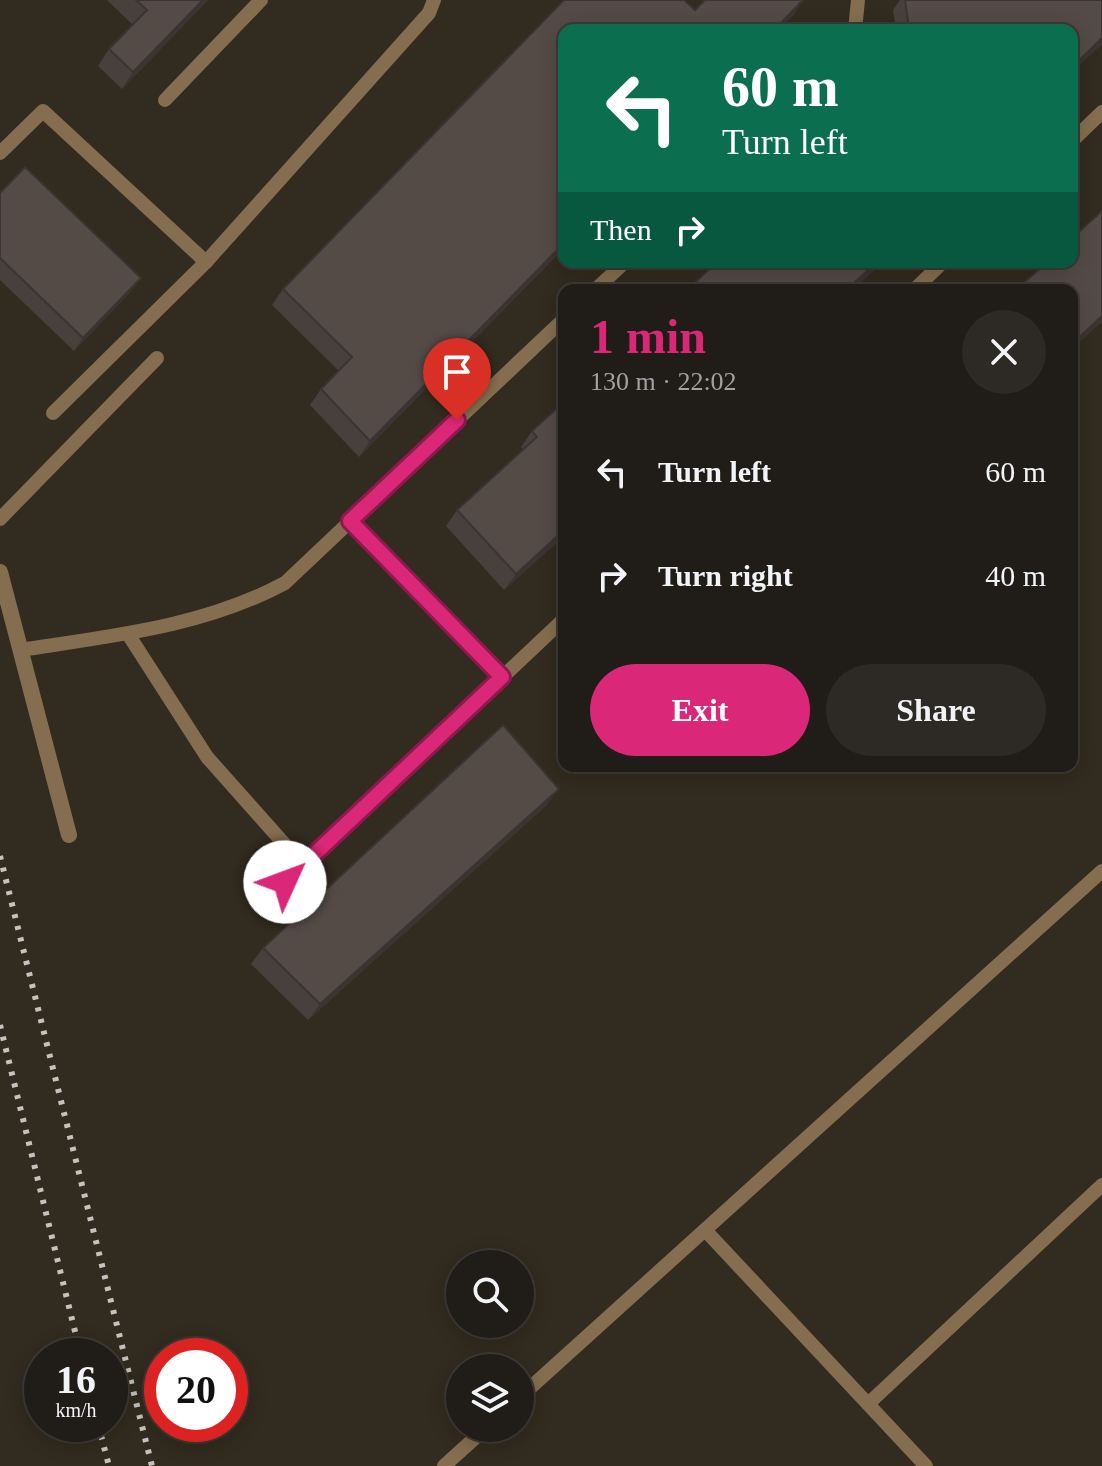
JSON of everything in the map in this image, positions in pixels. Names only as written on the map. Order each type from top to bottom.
[{"type":"street","points":[[0,572],[69,835]]},
{"type":"lane","points":[[165,100],[261,0]]},
{"type":"lane","points":[[53,413],[206,262],[429,13],[434,0]]},
{"type":"lane","points":[[856,24],[858,0]]},
{"type":"lane","points":[[0,153],[43,111],[206,262]]},
{"type":"lane","points":[[1078,135],[1102,112]]},
{"type":"lane","points":[[601,284],[619,268]]},
{"type":"lane","points":[[920,284],[937,268]]},
{"type":"lane","points":[[20,650],[128,634],[243,605],[285,583],[558,325]]},
{"type":"lane","points":[[0,519],[157,358]]},
{"type":"lane","points":[[350,521],[502,677]]},
{"type":"lane","points":[[285,882],[558,625]]},
{"type":"lane","points":[[128,634],[207,757],[303,865]]},
{"type":"lane","points":[[534,1384],[1102,871]]},
{"type":"lane","points":[[868,1404],[1102,1185]]},
{"type":"lane","points":[[705,1230],[926,1466]]},
{"type":"lane","points":[[444,1466],[471,1442]]},
{"type":"shaded area","points":[[0,0],[1102,0],[1102,1466],[0,1466]]},
{"type":"building","points":[[136,0],[203,0],[133,72],[109,49],[147,10]]},
{"type":"building","points":[[564,0],[684,0],[695,10],[705,0],[803,0],[780,24],[558,24],[558,249],[370,441],[321,389],[352,357],[283,289]]},
{"type":"building","points":[[905,0],[1102,0],[1102,38],[1078,61],[1078,24],[908,24]]},
{"type":"building","points":[[25,167],[141,278],[83,338],[0,258],[0,193]]},
{"type":"building","points":[[1102,211],[1102,316],[1078,338],[1078,284],[1023,284],[1040,268],[1078,268],[1078,233]]},
{"type":"building","points":[[711,268],[870,268],[853,284],[693,284]]},
{"type":"building","points":[[558,407],[558,536],[516,574],[457,510],[537,437],[532,431]]},
{"type":"building","points":[[503,725],[559,789],[320,1004],[263,948]]},
{"type":"railway","points":[[0,856],[152,1466]]},
{"type":"railway","points":[[0,1025],[77,1338]]},
{"type":"railway","points":[[103,1442],[109,1466]]},
{"type":"route","points":[[285,882],[502,677],[350,521],[457,420]]}]
